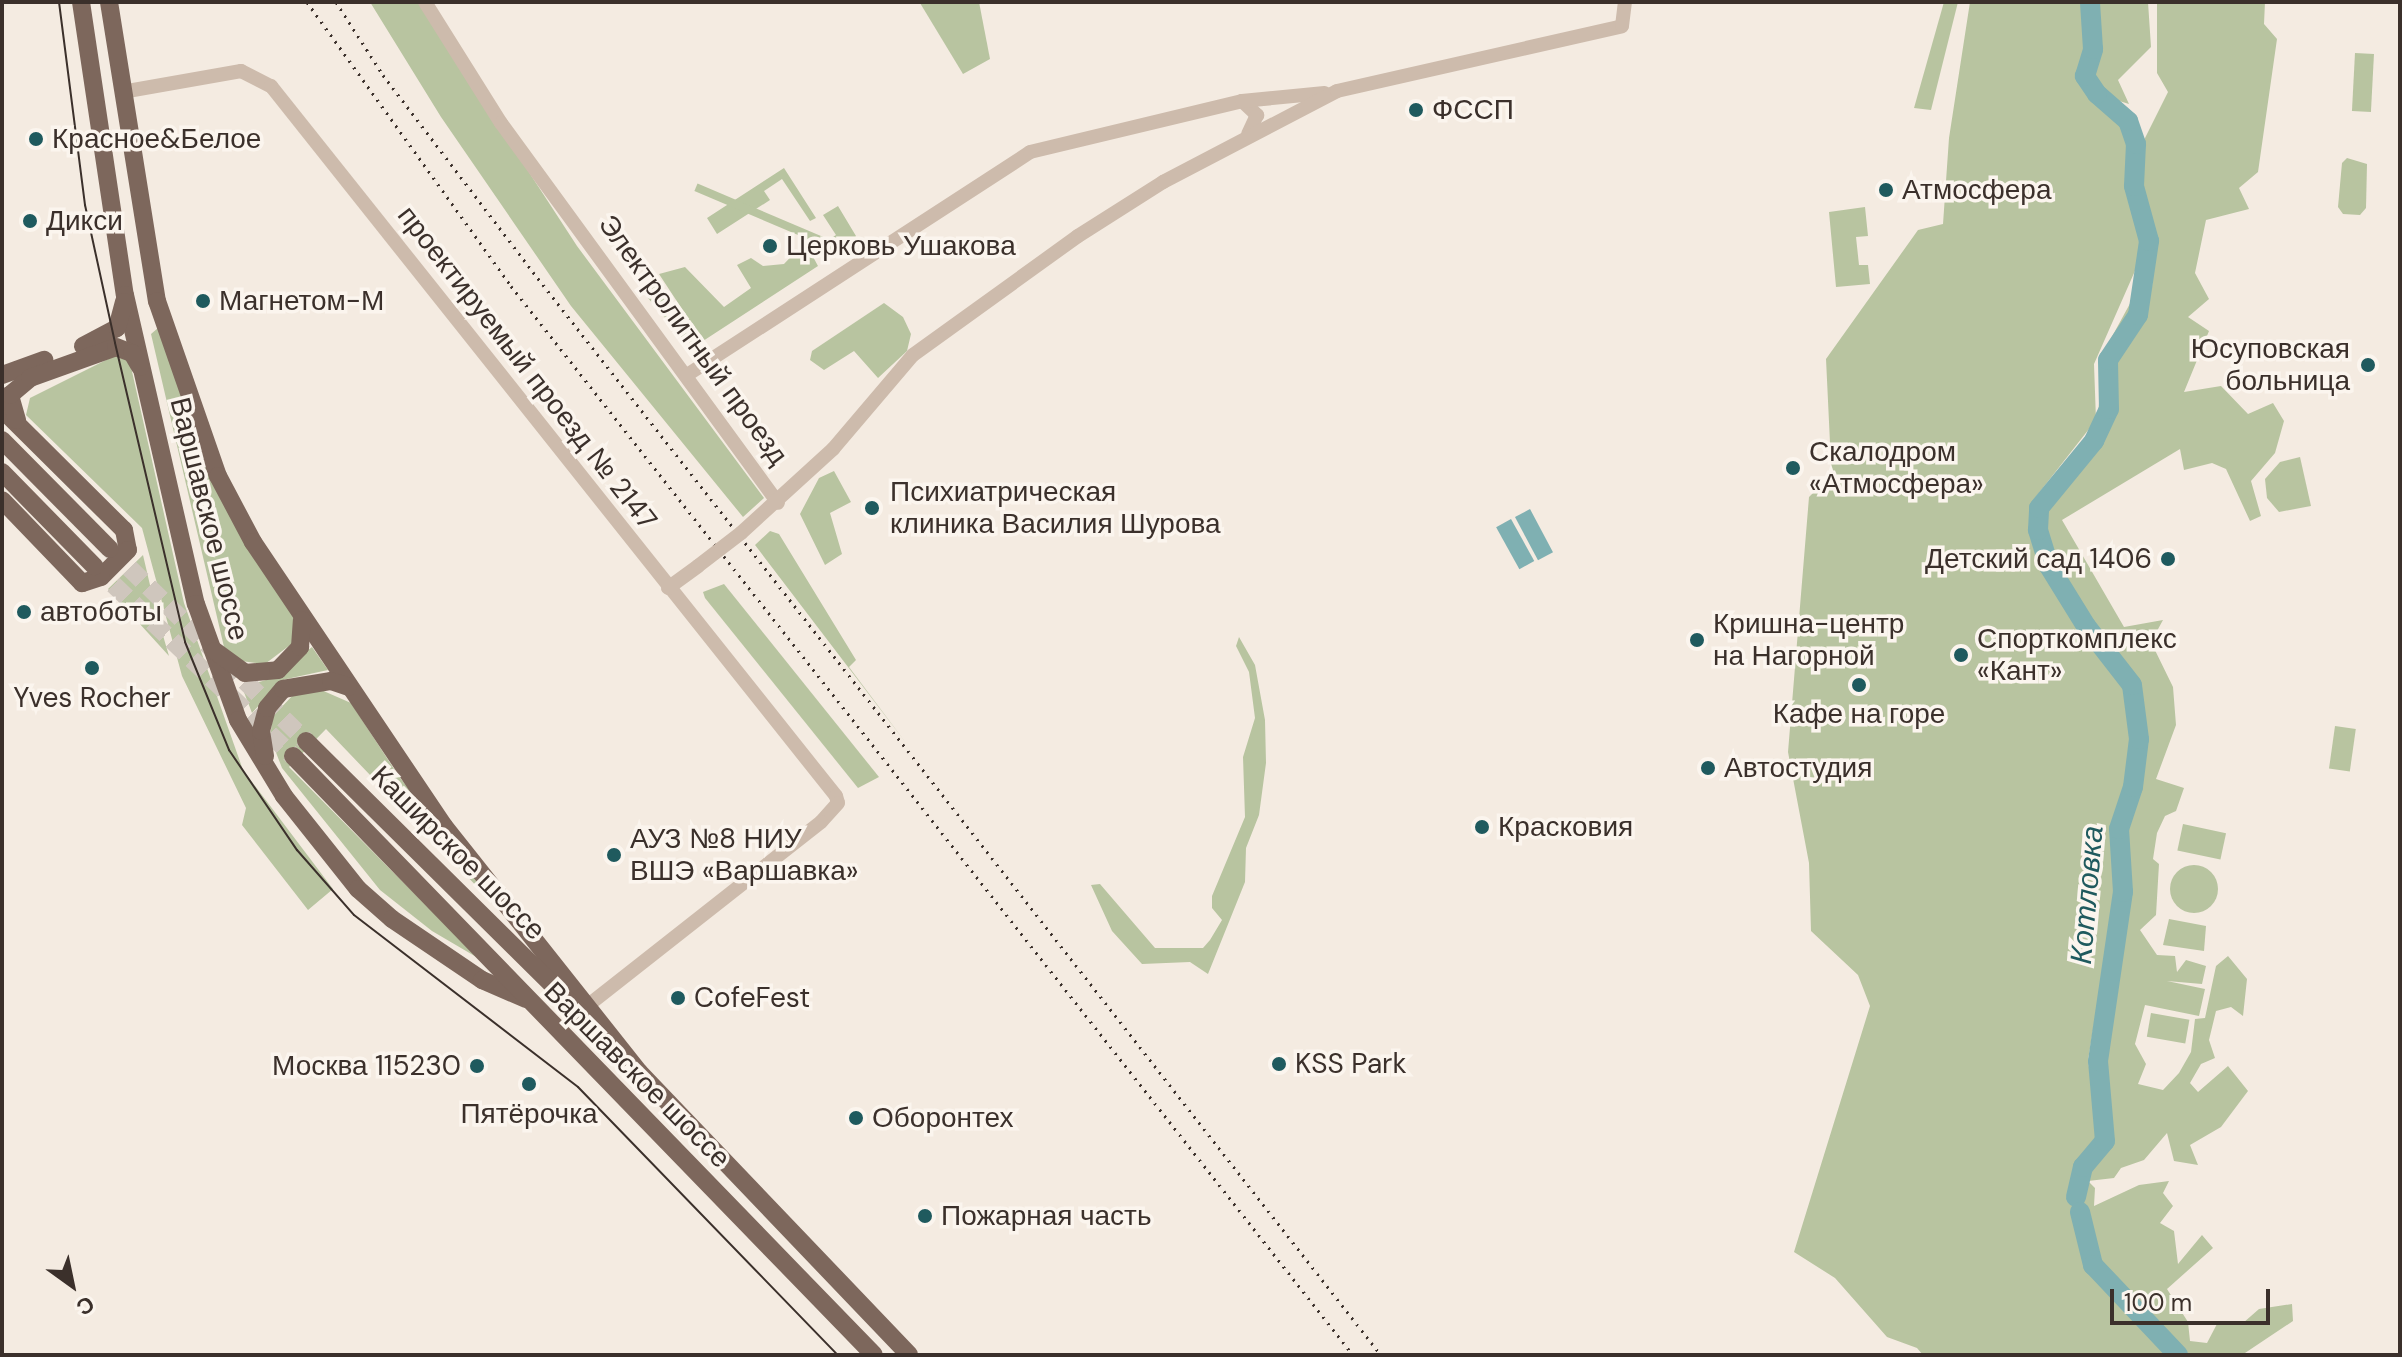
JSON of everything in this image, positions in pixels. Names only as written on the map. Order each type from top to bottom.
[{"type":"main road","name":"Варшавское шоссе","points":[[81,2],[125,295],[196,604],[238,720],[266,767],[343,873],[392,919],[482,980],[526,999],[874,1355]]},
{"type":"main road","name":"Варшавское шоссе","points":[[109,2],[157,301],[191,408],[218,476],[302,618],[444,826],[639,1072],[909,1355]]},
{"type":"main road","points":[[2,375],[106,337],[117,328],[125,295]]},
{"type":"main road","points":[[20,426],[10,395],[30,378],[116,347],[132,353],[142,370]]},
{"type":"main road","points":[[2,409],[124,530],[128,550],[101,577],[82,583],[2,500]]},
{"type":"main road","points":[[2,440],[110,549]]},
{"type":"main road","points":[[2,472],[94,566]]},
{"type":"main road","points":[[213,649],[245,673],[278,670],[300,647],[302,618]]},
{"type":"main road","points":[[266,767],[261,731],[267,708],[283,689],[331,681],[348,687]]},
{"type":"main road","name":"Каширское шоссе","points":[[306,741],[639,1072]]},
{"type":"main road","name":"Каширское шоссе","points":[[293,756],[526,999]]},
{"type":"street","name":"Электролитный проезд","points":[[425,2],[501,123],[778,503],[833,449],[878,392],[942,332],[1078,236],[1242,140],[1337,91],[1622,26],[1625,2]]},
{"type":"street","name":"проектируемый проезд № 2147","points":[[122,92],[241,71],[271,86],[668,588],[827,783],[838,803],[587,1006]]},
{"type":"street","points":[[687,375],[1030,152],[1242,101],[1337,91]]},
{"type":"street","points":[[1242,101],[1257,115],[1242,140]]},
{"type":"street","points":[[668,588],[778,503]]},
{"type":"green space","points":[[370,2],[418,2],[577,246],[764,498],[743,517],[571,306],[441,117]]},
{"type":"green space","points":[[979,2],[990,59],[963,74],[920,3]]},
{"type":"green space","points":[[1944,2],[1958,2],[1931,110],[1914,108]]},
{"type":"green space","name":"Спорткомплекс «Кант»","points":[[1970,2],[2148,2],[2151,47],[2118,80],[2129,104],[2113,99],[2140,148],[2168,92],[2157,73],[2157,2],[2265,2],[2264,24],[2277,39],[2258,172],[2239,188],[2249,209],[2206,220],[2195,273],[2209,299],[2188,317],[2209,331],[2184,392],[2221,386],[2248,414],[2273,403],[2284,421],[2275,453],[2251,481],[2261,516],[2250,521],[2226,469],[2212,463],[2184,470],[2180,449],[2062,520],[2124,627],[2163,620],[2151,642],[2173,687],[2176,725],[2156,779],[2184,788],[2176,811],[2165,816],[2157,833],[2153,859],[2159,864],[2156,915],[2140,930],[2157,955],[2175,956],[2177,972],[2186,960],[2206,966],[2202,984],[2167,981],[2205,989],[2199,1016],[2145,1005],[2135,1044],[2146,1064],[2138,1084],[2163,1090],[2179,1073],[2191,1052],[2195,1019],[2205,1018],[2216,966],[2228,956],[2247,979],[2243,1016],[2231,1007],[2216,1011],[2209,1040],[2215,1058],[2201,1064],[2190,1083],[2198,1092],[2228,1066],[2248,1091],[2221,1127],[2190,1145],[2198,1165],[2174,1161],[2167,1133],[2144,1160],[2121,1168],[2114,1178],[2088,1181],[2095,1188],[2094,1206],[2139,1185],[2169,1181],[2163,1193],[2173,1206],[2160,1223],[2174,1231],[2178,1264],[2202,1235],[2213,1248],[2167,1289],[2188,1322],[2190,1341],[2207,1343],[2218,1322],[2243,1323],[2259,1309],[2292,1304],[2293,1321],[2242,1355],[1923,1355],[1917,1348],[1887,1337],[1835,1278],[1794,1252],[1870,1006],[1858,975],[1811,931],[1809,863],[1788,752],[1809,497],[1824,482],[1832,485],[1826,359],[1918,230],[1943,224],[1949,138]],"holes":[[[2145,195],[2155,235],[2152,287],[2139,287],[2102,355],[2098,419],[2091,441],[2033,516],[2031,503],[2096,420],[2094,364],[2138,264]],[[2105,959],[2100,1024],[2110,1030],[2101,1139],[2091,1146],[2098,1137],[2088,1060]]]},
{"type":"green space","points":[[2355,53],[2374,54],[2371,112],[2352,111]]},
{"type":"green space","points":[[2347,158],[2367,164],[2366,208],[2360,215],[2343,214],[2338,207],[2342,163]]},
{"type":"green space","points":[[784,168],[816,218],[810,221],[782,179],[764,191],[770,200],[717,234],[707,218]]},
{"type":"green space","points":[[698,184],[854,250],[851,257],[694,191]]},
{"type":"green space","points":[[838,206],[856,236],[855,243],[832,258],[824,243],[836,235],[823,215]]},
{"type":"green space","points":[[1865,207],[1868,236],[1856,237],[1859,265],[1868,265],[1870,284],[1836,287],[1829,212]]},
{"type":"green space","points":[[805,242],[818,266],[703,341],[659,274],[685,267],[724,307],[751,288],[737,265],[751,258],[763,266],[784,264]]},
{"type":"green space","points":[[652,279],[695,346],[684,340],[642,291]]},
{"type":"green space","points":[[884,303],[903,317],[911,334],[907,351],[878,378],[854,351],[824,370],[810,360],[812,351]]},
{"type":"green space","points":[[158,328],[190,419],[295,618],[294,642],[265,664],[241,661],[224,647],[151,334]]},
{"type":"green space","points":[[116,355],[125,357],[131,367],[184,603],[243,770],[333,889],[308,910],[242,825],[246,808],[182,676],[142,528],[26,415],[30,398]]},
{"type":"green space","points":[[2300,457],[2311,506],[2279,512],[2267,498],[2265,479],[2280,462]]},
{"type":"green space","points":[[834,471],[851,502],[830,513],[842,554],[825,565],[800,514],[819,478]]},
{"type":"green space","points":[[770,531],[779,534],[856,660],[849,667],[906,743],[755,545]]},
{"type":"green space","points":[[143,555],[157,615],[169,656],[108,589]]},
{"type":"green space","points":[[724,584],[879,777],[858,788],[705,598],[703,592]]},
{"type":"green space","points":[[1239,637],[1255,665],[1265,720],[1266,763],[1259,815],[1246,848],[1245,882],[1208,974],[1190,962],[1142,964],[1112,931],[1091,885],[1100,884],[1155,948],[1203,948],[1222,920],[1212,908],[1212,896],[1245,817],[1243,757],[1255,718],[1249,672],[1236,646]]},
{"type":"green space","points":[[312,647],[328,670],[282,680],[252,713],[242,687],[273,678]]},
{"type":"green space","points":[[319,689],[351,703],[398,775],[507,918],[326,729],[289,767],[478,958],[432,931],[380,890],[282,768],[270,737],[273,716],[295,693]]},
{"type":"green space","points":[[2335,726],[2356,729],[2350,772],[2329,769]]},
{"type":"green space","points":[[2183,824],[2226,833],[2220,860],[2177,850]]},
{"type":"green space","points":[[2194,865],[2211,872],[2218,889],[2211,906],[2194,913],[2177,906],[2170,889],[2177,872]]},
{"type":"green space","points":[[2169,919],[2206,926],[2204,951],[2163,945]]},
{"type":"green space","points":[[2151,1013],[2189,1020],[2185,1043],[2147,1037]]},
{"type":"water","points":[[1530,509],[1553,552],[1538,560],[1515,517]]},
{"type":"water","points":[[1511,519],[1534,561],[1519,569],[1496,527]]},
{"type":"waterway","name":"Котловка","points":[[2076,1197],[2083,1167],[2105,1141],[2098,1061],[2123,892],[2119,829],[2133,787],[2139,739],[2132,685],[2086,626],[2049,566],[2038,530],[2039,508],[2094,441],[2109,409],[2108,360],[2138,315],[2149,241],[2134,186],[2136,144],[2128,121],[2097,94],[2085,76],[2093,49],[2090,2]]},
{"type":"waterway","name":"Котловка","points":[[2080,1212],[2093,1265],[2178,1355]]},
{"type":"tunnel","points":[[110,549],[306,741]]},
{"type":"tunnel","points":[[94,566],[293,756]]},
{"type":"tram line","points":[[59,2],[85,205],[115,343],[185,642],[229,750],[297,850],[354,915],[578,1087],[838,1355]]},
{"type":"railway","points":[[307,2],[511,286],[1353,1355]]},
{"type":"railway","points":[[336,2],[383,75],[533,272],[1381,1355]]},
{"type":"place","name":"ФССП","points":[[1416,110]]},
{"type":"place","name":"Красное&Белое","points":[[36,139]]},
{"type":"place","name":"Атмосфера","points":[[1886,190]]},
{"type":"place","name":"Дикси","points":[[30,221]]},
{"type":"place","name":"Церковь Ушакова","points":[[770,246]]},
{"type":"place","name":"Магнетом-М","points":[[203,301]]},
{"type":"place","name":"Юсуповская больница","points":[[2368,365]]},
{"type":"place","name":"Скалодром «Атмосфера»","points":[[1793,468]]},
{"type":"place","name":"Психиатрическая клиника Василия Шурова","points":[[872,508]]},
{"type":"place","name":"Детский сад 1406","points":[[2168,559]]},
{"type":"place","name":"автоботы","points":[[24,612]]},
{"type":"place","name":"Кришна-центр на Нагорной","points":[[1697,640]]},
{"type":"place","name":"Спорткомплекс «Кант»","points":[[1961,655]]},
{"type":"place","name":"Yves Rocher","points":[[92,668]]},
{"type":"place","name":"Кафе на горе","points":[[1859,685]]},
{"type":"place","name":"Автостудия","points":[[1708,768]]},
{"type":"place","name":"Красковия","points":[[1482,827]]},
{"type":"place","name":"АУЗ №8 НИУ ВШЭ «Варшавка»","points":[[614,855]]},
{"type":"place","name":"CofeFest","points":[[678,998]]},
{"type":"place","name":"KSS Park","points":[[1279,1064]]},
{"type":"place","name":"Москва 115230","points":[[477,1066]]},
{"type":"place","name":"Пятёрочка","points":[[529,1084]]},
{"type":"place","name":"Оборонтех","points":[[856,1118]]},
{"type":"place","name":"Пожарная часть","points":[[925,1216]]}]
